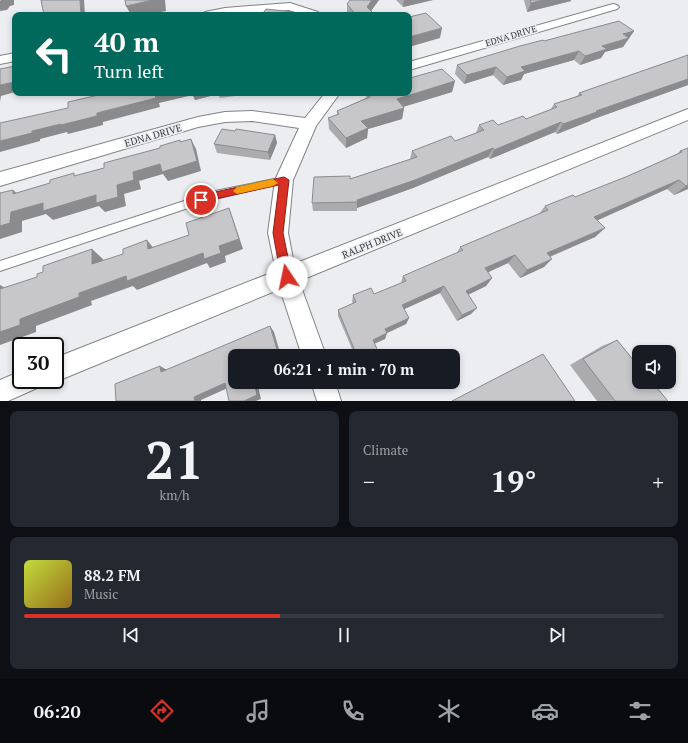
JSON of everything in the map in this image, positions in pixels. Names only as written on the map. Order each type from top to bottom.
[{"type":"street","points":[[226,12],[292,3],[308,12]]},
{"type":"street","name":"EDNA DRIVE","points":[[412,65],[613,7]]},
{"type":"street","points":[[0,60],[12,58]]},
{"type":"street","points":[[312,349],[287,277],[278,233],[284,180],[309,124],[331,96]]},
{"type":"street","name":"RALPH DRIVE","points":[[64,366],[688,114]]},
{"type":"street","name":"EDNA DRIVE","points":[[0,179],[198,122],[225,117],[252,116],[309,124]]},
{"type":"street","points":[[0,392],[12,387]]},
{"type":"street","points":[[325,389],[329,401]]},
{"type":"lane","points":[[0,266],[215,195],[284,180]]},
{"type":"building","points":[[41,0],[80,0],[81,12],[43,12]]},
{"type":"building","points":[[125,0],[153,0],[126,6]]},
{"type":"building","points":[[350,0],[372,0],[367,7],[372,12],[354,12],[347,4]]},
{"type":"building","points":[[530,0],[544,0],[531,3]]},
{"type":"building","points":[[266,9],[294,12],[264,12]]},
{"type":"building","points":[[426,13],[442,28],[412,36],[412,16]]},
{"type":"building","points":[[619,21],[634,31],[623,34],[629,38],[602,46],[607,49],[585,56],[579,51],[521,67],[525,71],[507,77],[496,67],[467,75],[457,65],[520,46]]},
{"type":"building","points":[[688,55],[688,79],[563,124],[561,122],[494,150],[493,148],[415,180],[357,200],[358,202],[312,203],[314,177],[350,176],[350,179],[417,157],[412,151],[451,136],[455,141],[484,130],[479,125],[493,120],[498,125],[523,116],[526,119],[557,107],[554,104],[582,95],[579,93]]},
{"type":"building","points":[[12,67],[12,83],[0,85],[0,69]]},
{"type":"building","points":[[442,69],[455,81],[412,94],[412,77]]},
{"type":"building","points":[[94,96],[155,96],[156,98],[97,113],[97,116],[32,131],[32,133],[0,141],[0,123],[68,108],[68,102]]},
{"type":"building","points":[[407,96],[397,99],[404,108],[361,121],[368,128],[346,138],[328,118],[339,114],[337,111],[370,97]]},
{"type":"building","points":[[222,129],[235,131],[236,129],[275,135],[268,152],[214,144]]},
{"type":"building","points":[[191,139],[197,161],[162,172],[160,164],[133,172],[134,180],[117,185],[118,197],[96,203],[96,195],[43,211],[43,203],[11,212],[10,223],[0,226],[0,193],[13,190],[13,194],[50,183],[50,180],[74,173],[74,176],[104,168],[104,163],[160,148],[160,146],[180,140],[180,142]]},
{"type":"building","points":[[688,148],[688,185],[686,186],[679,180],[594,217],[605,228],[547,253],[552,259],[527,270],[515,255],[485,268],[492,278],[466,291],[477,308],[462,315],[444,286],[402,305],[409,318],[385,329],[387,333],[373,340],[377,349],[354,349],[338,310],[356,302],[353,295],[371,288],[374,294],[406,281],[403,276],[463,250],[460,247],[548,210],[545,206],[573,195],[575,197],[628,176],[682,152],[680,151]]},
{"type":"building","points":[[229,208],[239,239],[219,246],[221,253],[204,259],[203,253],[127,281],[126,276],[79,293],[79,297],[20,319],[20,325],[0,332],[0,289],[37,277],[37,274],[43,272],[43,266],[92,249],[92,264],[123,254],[123,249],[147,240],[148,249],[189,235],[186,223]]},
{"type":"building","points":[[270,326],[277,349],[228,349],[228,389],[256,389],[257,395],[244,401],[229,401],[225,383],[194,397],[195,401],[116,401],[115,384],[160,366],[161,372]]},
{"type":"building","points":[[617,340],[632,358],[632,389],[658,389],[668,401],[615,401],[583,359]]},
{"type":"building","points":[[543,354],[575,401],[452,401]]},
{"type":"slow traffic","points":[[237,191],[273,183]]},
{"type":"route","points":[[201,200],[215,195],[284,180],[278,233],[287,277]]}]
